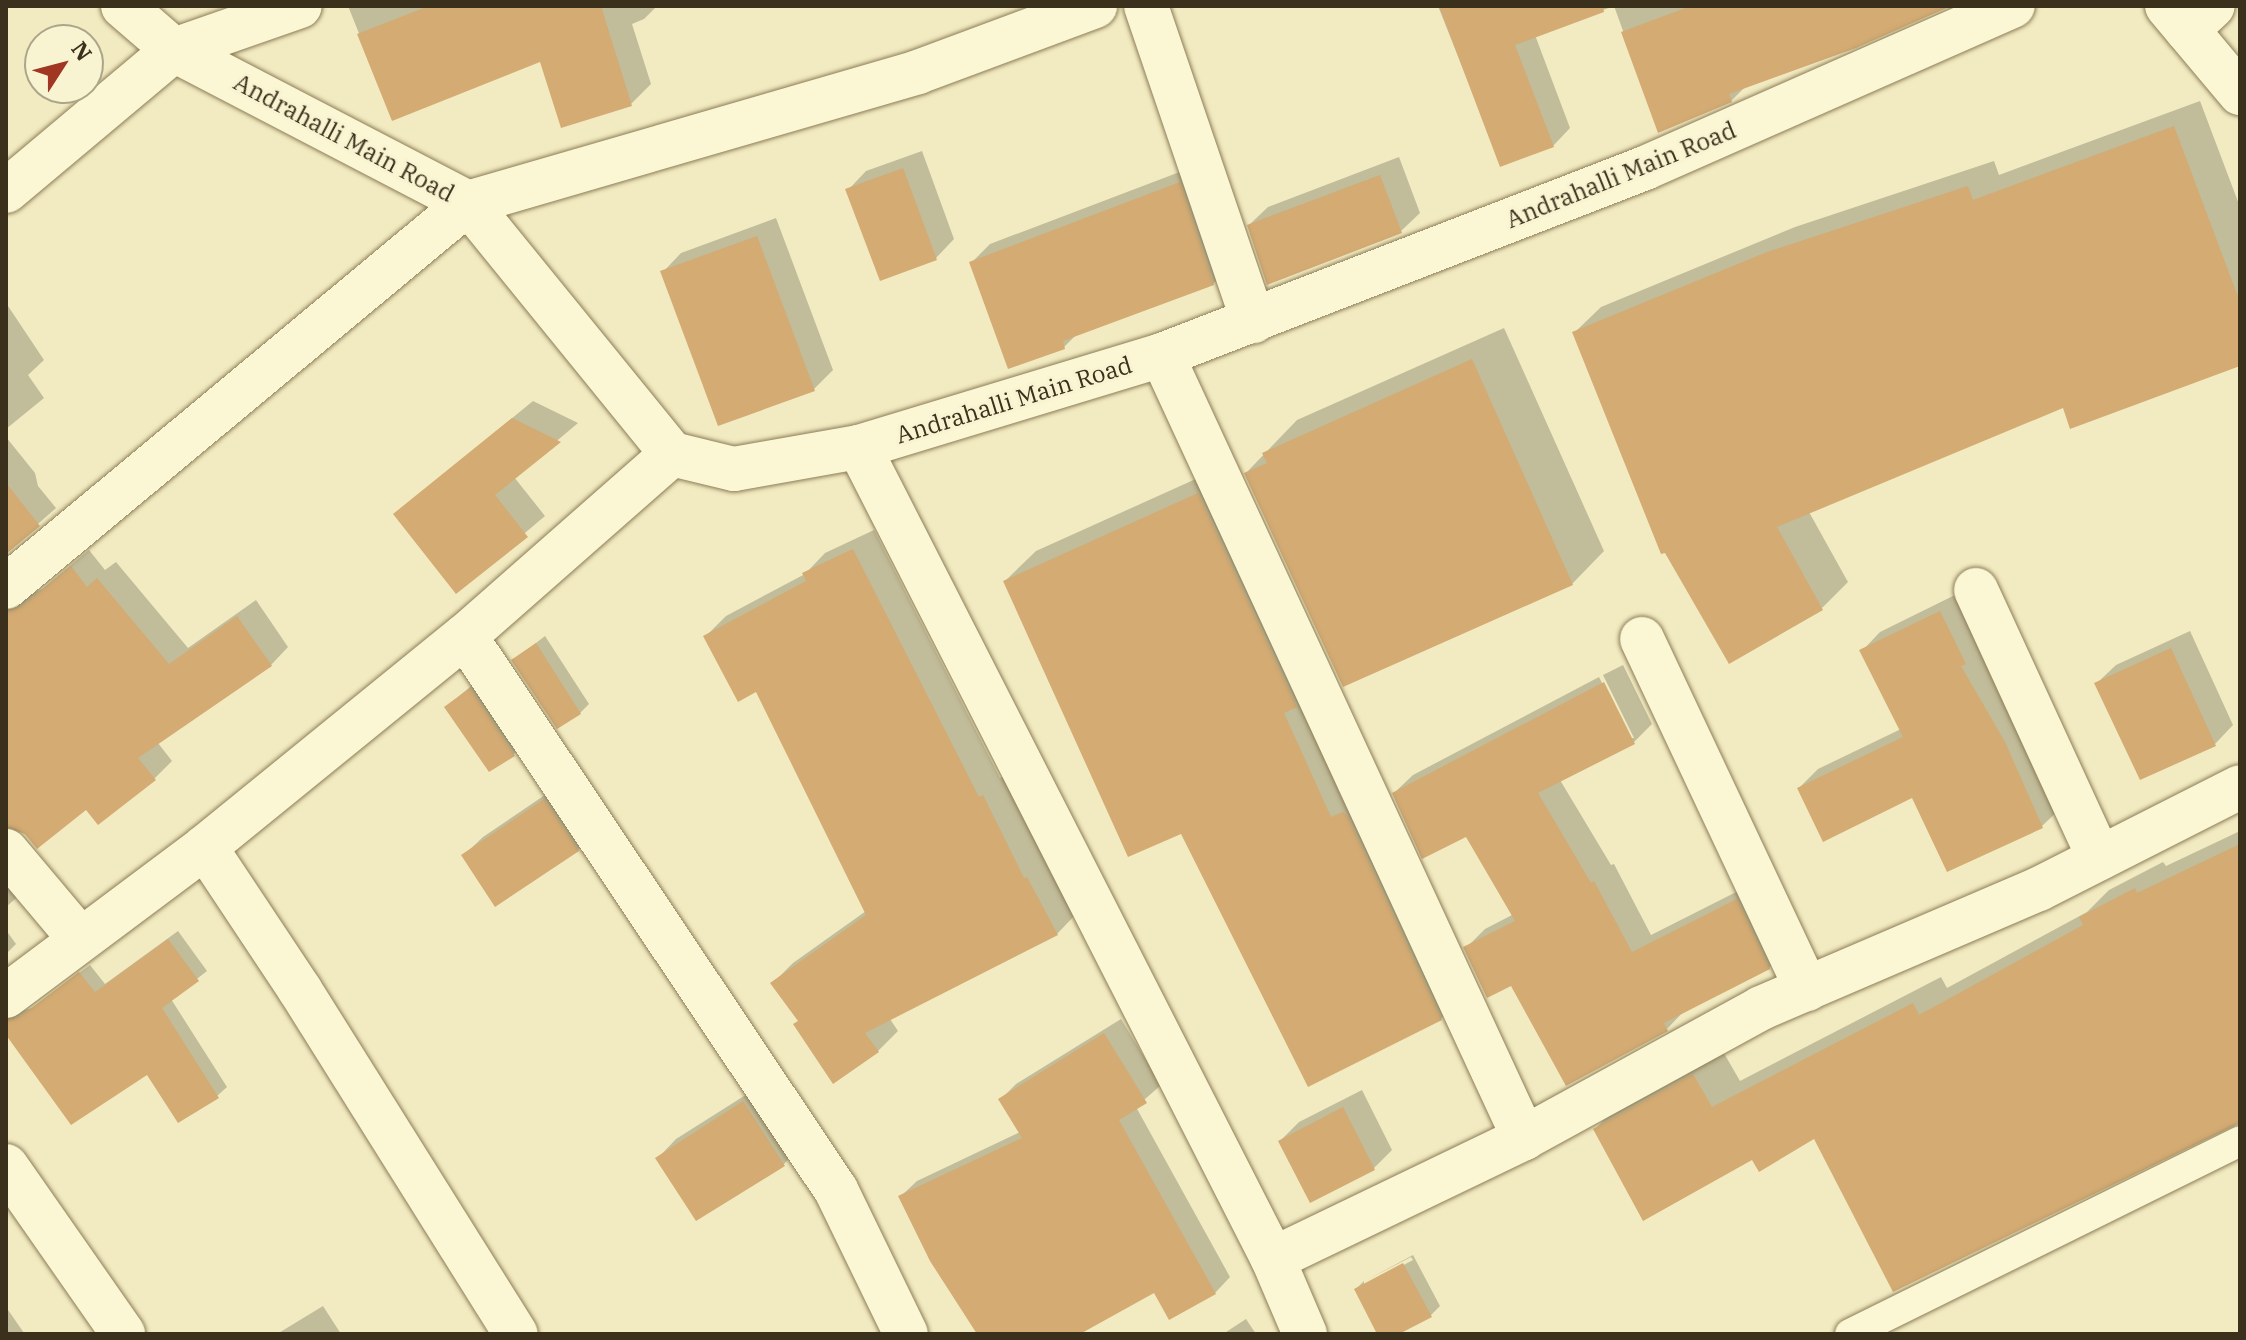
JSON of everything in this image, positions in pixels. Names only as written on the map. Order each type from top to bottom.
[{"type":"street","name":"Andrahalli Main Road","points":[[123,6],[174,50],[468,203],[672,454],[734,469],[859,447],[1162,355],[1645,168],[2013,6]]},
{"type":"street","points":[[6,191],[174,50],[300,6]]},
{"type":"street","points":[[6,587],[468,203],[918,72],[1095,6]]},
{"type":"street","points":[[1146,6],[1253,321]]},
{"type":"street","points":[[2189,14],[2240,93]]},
{"type":"street","points":[[1162,355],[1524,1138]]},
{"type":"street","points":[[859,447],[1273,1259],[1305,1334]]},
{"type":"street","points":[[6,996],[205,847],[465,636],[672,454]]},
{"type":"street","points":[[1976,590],[2099,858]]},
{"type":"street","points":[[465,636],[836,1190],[906,1334]]},
{"type":"street","points":[[1642,639],[1807,989]]},
{"type":"street","points":[[1273,1259],[1524,1138],[1761,1008],[2039,889],[2240,787]]},
{"type":"street","points":[[205,847],[300,990],[516,1334]]},
{"type":"street","points":[[6,851],[80,939]]},
{"type":"street","points":[[6,1166],[123,1334]]},
{"type":"lane","points":[[1850,1334],[2240,1141]]},
{"type":"building","points":[[429,6],[601,6],[632,106],[561,128],[540,62],[392,121],[357,34]]},
{"type":"building","points":[[1439,6],[1603,6],[1604,12],[1515,45],[1554,147],[1500,167]]},
{"type":"building","points":[[1691,6],[1951,6],[1856,48],[1729,94],[1732,102],[1658,133],[1621,32]]},
{"type":"building","points":[[2174,126],[2240,302],[2240,366],[2070,429],[2063,408],[1777,527],[1823,610],[1729,664],[1665,553],[1661,554],[1572,332],[1767,252],[1968,186],[1973,200]]},
{"type":"building","points":[[903,168],[937,260],[880,281],[845,189]]},
{"type":"building","points":[[1380,175],[1402,233],[1267,285],[1247,225]]},
{"type":"building","points":[[1180,182],[1214,285],[1063,341],[1065,349],[1008,369],[969,262]]},
{"type":"building","points":[[757,236],[815,391],[718,426],[660,271]]},
{"type":"building","points":[[1472,359],[1573,585],[1343,687],[1244,473],[1267,463],[1262,453]]},
{"type":"building","points":[[512,418],[561,442],[495,495],[528,537],[456,594],[393,514]]},
{"type":"building","points":[[6,483],[40,526],[6,554]]},
{"type":"building","points":[[1198,493],[1297,707],[1284,713],[1331,817],[1343,812],[1347,815],[1442,1020],[1308,1087],[1181,834],[1128,857],[1003,581]]},
{"type":"building","points":[[853,549],[979,797],[983,795],[1024,878],[1027,877],[1058,935],[865,1033],[879,1052],[833,1084],[793,1024],[798,1021],[770,983],[866,915],[756,692],[738,702],[703,636],[806,581],[802,573]]},
{"type":"building","points":[[71,566],[87,587],[97,578],[169,664],[237,616],[272,666],[138,758],[156,780],[98,825],[86,810],[37,849],[25,834],[6,827],[6,611],[22,606]]},
{"type":"building","points":[[1940,611],[1966,664],[1961,666],[2005,742],[2043,828],[1947,872],[1912,798],[1823,842],[1797,788],[1903,737],[1859,650]]},
{"type":"building","points":[[536,643],[581,714],[557,729],[511,660]]},
{"type":"building","points":[[2171,648],[2216,746],[2140,780],[2094,683]]},
{"type":"building","points":[[1604,682],[1635,744],[1538,793],[1591,883],[1594,881],[1632,952],[1737,899],[1770,969],[1664,1023],[1668,1031],[1566,1086],[1511,986],[1487,998],[1463,947],[1515,921],[1466,837],[1422,859],[1392,793]]},
{"type":"building","points":[[470,688],[515,756],[489,772],[444,707]]},
{"type":"building","points":[[544,799],[579,851],[495,907],[461,855]]},
{"type":"building","points":[[2240,844],[2240,1123],[1893,1292],[1814,1139],[1759,1172],[1752,1160],[1643,1221],[1593,1129],[1693,1074],[1712,1107],[1913,1003],[1919,1015],[2083,925],[2079,917],[2135,888],[2137,893]]},
{"type":"building","points":[[168,939],[199,981],[162,1008],[219,1098],[178,1123],[147,1075],[71,1125],[6,1035],[6,1020],[21,1016],[79,972],[95,992]]},
{"type":"building","points":[[1104,1033],[1147,1103],[1119,1120],[1216,1294],[1169,1320],[1154,1293],[1080,1334],[977,1334],[930,1261],[898,1196],[1022,1138],[998,1099]]},
{"type":"building","points":[[743,1101],[785,1166],[696,1221],[655,1158]]},
{"type":"building","points":[[1343,1107],[1375,1170],[1310,1203],[1278,1141]]},
{"type":"building","points":[[1403,1263],[1432,1317],[1399,1334],[1377,1334],[1354,1289]]}]
